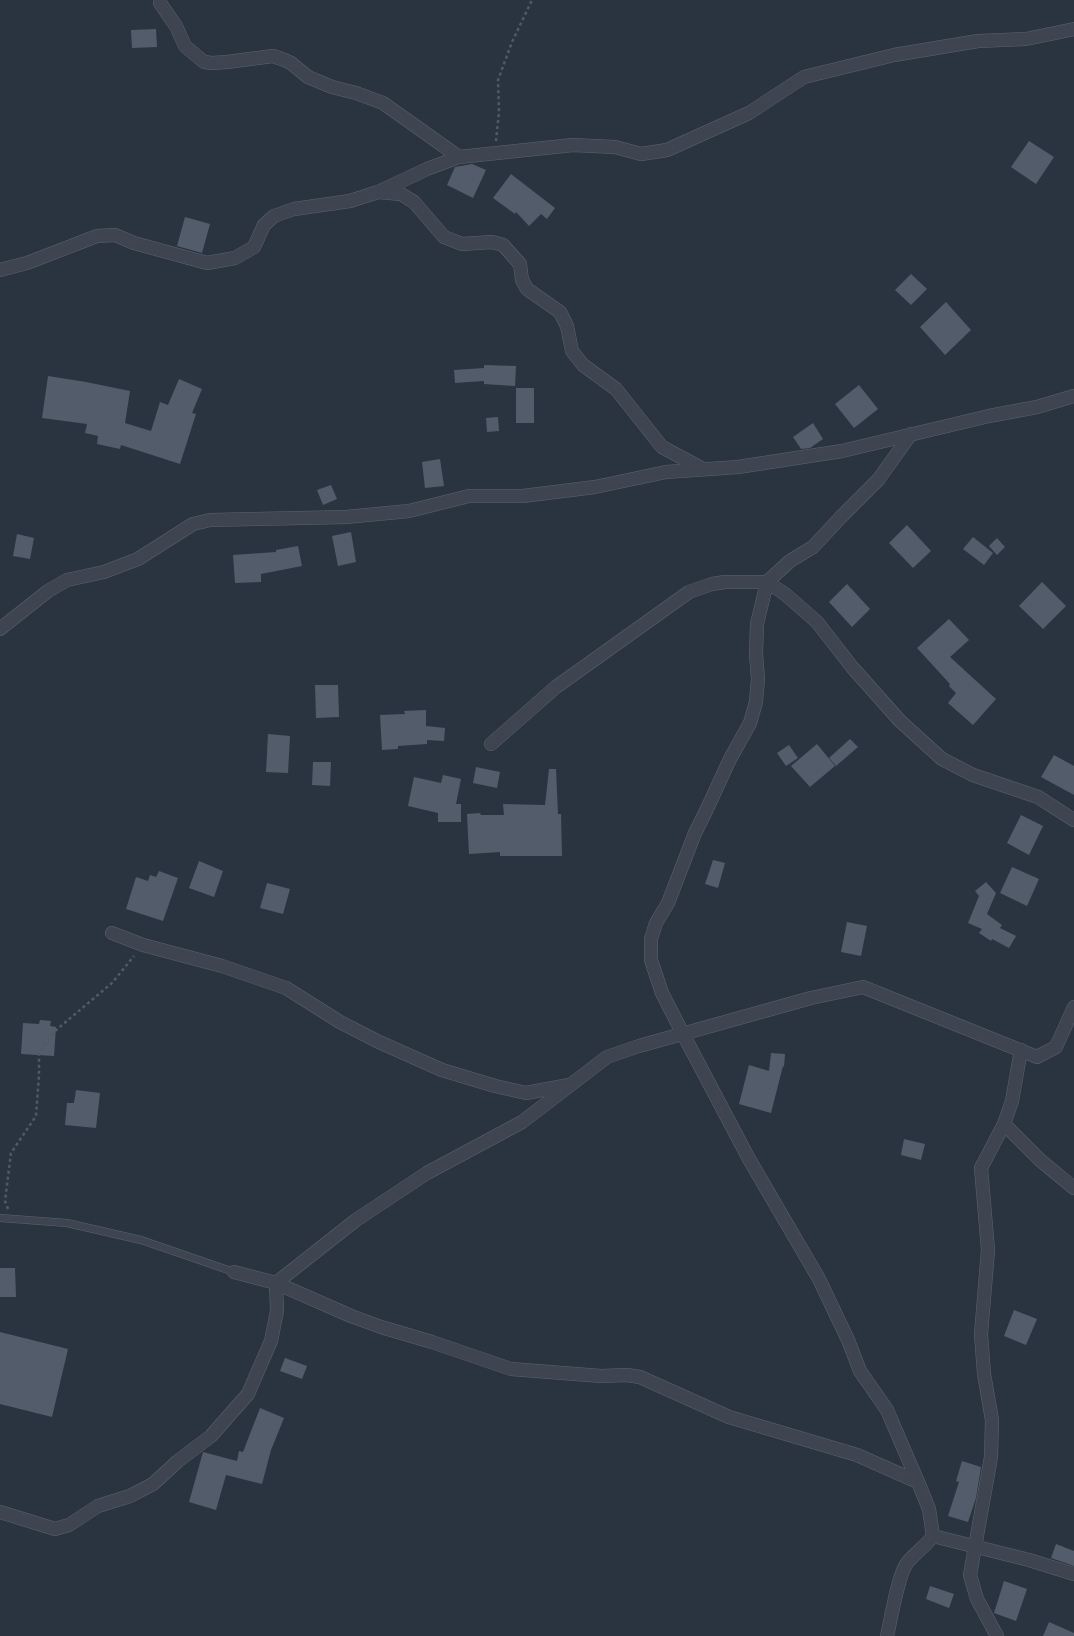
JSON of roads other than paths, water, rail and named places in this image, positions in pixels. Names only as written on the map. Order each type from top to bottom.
[{"type":"street","points":[[160,3],[176,26],[185,46],[204,62],[227,62],[273,56],[282,59],[308,77],[332,87],[356,93],[383,103],[459,157]]},
{"type":"street","points":[[0,270],[27,263],[97,236],[115,235],[134,243],[207,263],[235,258],[254,247],[264,224],[274,216],[294,210],[350,201],[378,192],[459,157],[573,145],[615,147],[640,154],[667,150],[749,113],[804,77],[894,54],[978,41],[1026,39],[1074,29]]},
{"type":"street","points":[[378,192],[402,194],[414,202],[444,237],[462,244],[492,242],[503,245],[520,264],[522,280],[527,288],[560,312],[567,326],[572,351],[583,365],[616,389],[662,447],[703,469]]},
{"type":"street","points":[[0,629],[48,591],[66,580],[104,572],[138,559],[192,524],[210,520],[346,517],[409,511],[469,496],[523,496],[595,487],[666,472],[738,466],[842,451],[911,434],[1037,407],[1074,396]]},
{"type":"street","points":[[887,1636],[902,1573],[907,1563],[927,1544],[933,1536],[929,1509],[887,1410],[860,1371],[848,1340],[819,1279],[749,1160],[662,993],[651,960],[651,939],[656,923],[668,903],[695,833],[730,759],[750,723],[756,702],[758,680],[756,654],[757,624],[767,582],[790,561],[813,547],[878,480],[911,434]]},
{"type":"street","points":[[491,744],[556,687],[689,592],[719,583],[767,582],[785,594],[817,622],[852,667],[900,721],[942,759],[973,775],[1038,797],[1074,820]]},
{"type":"street","points":[[112,933],[142,945],[222,966],[286,988],[340,1022],[379,1042],[442,1070],[495,1086],[526,1093],[571,1084]]},
{"type":"street","points":[[276,1283],[356,1220],[428,1173],[522,1122],[607,1057],[811,998],[862,987],[1038,1057],[1056,1047],[1074,1007]]},
{"type":"street","points":[[997,1636],[977,1599],[970,1575],[991,1457],[992,1420],[984,1374],[981,1334],[988,1250],[981,1168],[1004,1124],[1012,1100],[1021,1050]]},
{"type":"street","points":[[1004,1124],[1040,1160],[1074,1188]]},
{"type":"street","points":[[234,1272],[276,1283],[373,1324],[511,1369],[601,1376],[627,1375],[640,1377],[729,1417],[857,1455],[918,1482]]},
{"type":"street","points":[[0,1512],[55,1529],[69,1525],[98,1506],[130,1496],[153,1484],[178,1461],[211,1436],[248,1394],[271,1341],[277,1311],[276,1283]]},
{"type":"street","points":[[933,1536],[975,1545],[1073,1573]]},
{"type":"lane","points":[[0,1218],[67,1223],[141,1240],[234,1272]]}]
